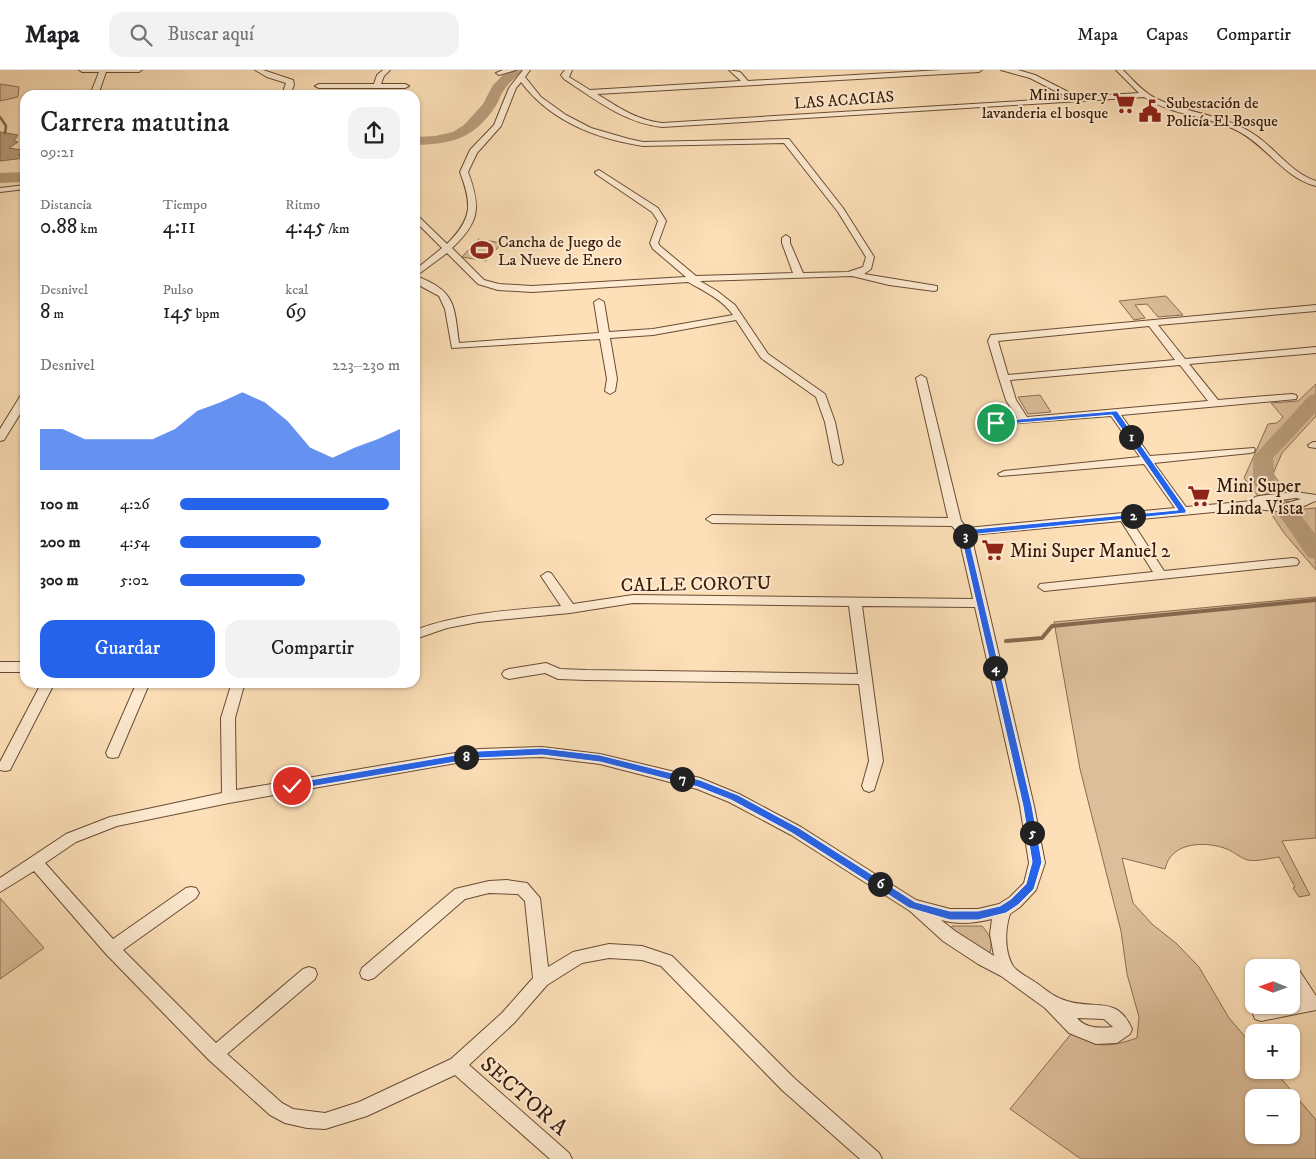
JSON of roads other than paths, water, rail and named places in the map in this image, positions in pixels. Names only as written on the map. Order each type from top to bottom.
[{"type":"street","points":[[82,70],[139,70]]},
{"type":"street","points":[[258,70],[269,76],[290,82],[288,90]]},
{"type":"street","points":[[377,86],[381,75],[387,70]]},
{"type":"street","points":[[499,73],[513,70]]},
{"type":"street","name":"LAS ACACIAS","points":[[569,70],[565,75],[566,78],[631,118],[645,123],[662,125],[1146,95]]},
{"type":"street","points":[[732,70],[738,73],[746,83]]},
{"type":"street","points":[[590,92],[979,70]]},
{"type":"street","points":[[1004,70],[1038,78],[1075,98]]},
{"type":"street","points":[[1119,70],[1146,95],[1161,103],[1222,122],[1245,132],[1261,143],[1303,181],[1316,184]]},
{"type":"street","points":[[96,90],[103,71]]},
{"type":"street","points":[[420,221],[447,250],[481,282],[498,287],[524,289],[851,274],[861,273],[867,269],[870,256],[859,236],[839,208],[799,160],[786,141],[643,144],[625,142],[599,134],[575,123],[539,100],[524,72],[513,88],[497,126],[481,141],[464,172],[471,194],[473,209],[470,222],[447,250],[420,270]]},
{"type":"street","points":[[319,86],[404,86]]},
{"type":"street","points":[[598,172],[655,210],[662,221],[654,243],[656,247],[693,280],[732,307],[764,356],[821,396],[830,422],[838,462]]},
{"type":"street","points":[[0,190],[20,188]]},
{"type":"street","points":[[786,238],[786,243],[798,275]]},
{"type":"street","points":[[851,274],[889,282],[934,288]]},
{"type":"street","points":[[420,282],[443,294],[450,309],[455,346],[653,332],[738,317]]},
{"type":"street","points":[[599,302],[612,379],[610,391]]},
{"type":"street","points":[[1023,420],[1011,400],[993,341],[994,337],[1316,308]]},
{"type":"street","points":[[1151,322],[1216,404]]},
{"type":"street","points":[[1004,378],[1316,350]]},
{"type":"street","points":[[912,905],[950,916],[978,916],[1002,910],[1015,902],[1030,886],[1037,862],[1028,806],[980,603],[921,378]]},
{"type":"street","points":[[996,423],[1292,397]]},
{"type":"street","points":[[0,438],[20,405]]},
{"type":"street","points":[[1114,413],[1183,511]]},
{"type":"street","points":[[1004,474],[1250,450]]},
{"type":"street","points":[[712,519],[959,527],[1124,517],[1307,499]]},
{"type":"street","points":[[1124,517],[1161,575]]},
{"type":"street","points":[[1044,587],[1293,562]]},
{"type":"street","points":[[547,576],[570,610]]},
{"type":"street","name":"CALLE COROTU","points":[[420,633],[445,624],[570,610],[633,599],[980,603]]},
{"type":"street","points":[[855,602],[876,761],[869,786]]},
{"type":"street","points":[[0,667],[20,667]]},
{"type":"street","points":[[509,674],[546,668],[558,674],[586,676],[865,679]]},
{"type":"street","points":[[5,766],[46,688]]},
{"type":"street","points":[[113,753],[141,688]]},
{"type":"street","points":[[229,797],[228,718],[237,688]]},
{"type":"street","points":[[0,886],[71,838],[115,821],[229,797],[479,754],[542,752],[600,759],[700,784],[734,798],[796,831],[912,905],[949,936],[984,959],[1007,971],[1050,1004]]},
{"type":"street","points":[[35,862],[112,949],[215,1054],[276,1109],[290,1117],[326,1121],[405,1092],[456,1065],[508,1018],[541,980],[579,957],[609,951],[642,953],[666,961],[788,1084],[873,1159]]},
{"type":"street","points":[[368,973],[460,894],[507,886],[522,888],[532,898],[541,980]]},
{"type":"street","points":[[112,949],[191,893]]},
{"type":"street","points":[[1002,910],[998,925],[997,944],[1007,971]]},
{"type":"street","points":[[215,1054],[310,974]]},
{"type":"street","points":[[1300,984],[1314,1004],[1300,1007]]},
{"type":"street","name":"SECTOR A","points":[[456,1065],[563,1159]]},
{"type":"waterway","points":[[420,141],[435,140],[458,135],[469,128],[489,106],[498,88],[516,70]]},
{"type":"waterway","points":[[0,117],[6,126],[5,133]]},
{"type":"waterway","points":[[0,178],[20,177]]},
{"type":"waterway","points":[[1316,400],[1263,457],[1264,483],[1292,517],[1316,552]]},
{"type":"waterway","points":[[1006,641],[1042,638],[1052,626],[1316,600]]},
{"type":"place","name":"Mini super y lavanderia el bosque","points":[[1124,103]]},
{"type":"place","name":"Subestación de Policía El Bosque","points":[[1150,111]]},
{"type":"place","name":"Cancha de Juego de La Nueve de Enero","points":[[482,250]]},
{"type":"place","name":"Mini Super Linda Vista","points":[[1199,496]]},
{"type":"place","name":"Mini Super Manuel 2","points":[[993,550]]}]
